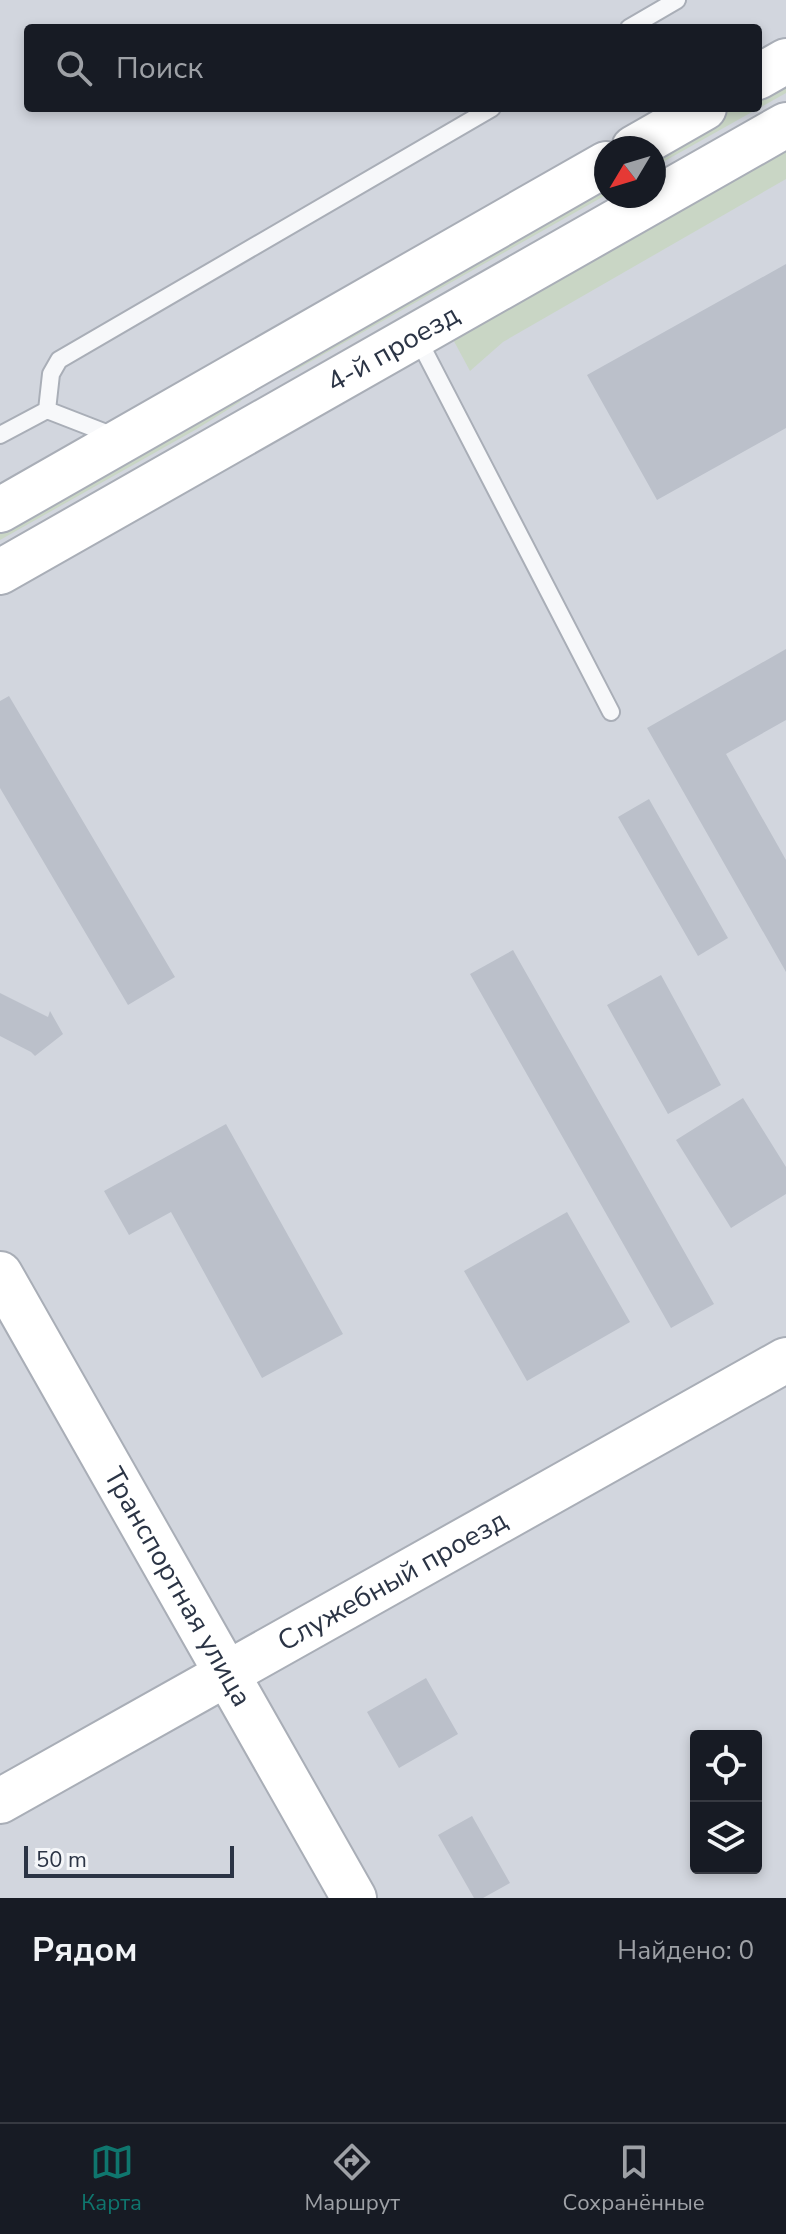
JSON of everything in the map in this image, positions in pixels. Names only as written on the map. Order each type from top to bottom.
[{"type":"main road","points":[[762,75],[786,61]]},
{"type":"main road","points":[[655,136],[697,112]]},
{"type":"main road","name":"4-й проезд","points":[[0,572],[786,125]]},
{"type":"main road","name":"4-й проезд","points":[[0,510],[594,171]]},
{"type":"main road","name":"Транспортная улица","points":[[0,1274],[354,1898]]},
{"type":"main road","name":"Служебный проезд","points":[[0,1801],[786,1360]]},
{"type":"lane","points":[[636,24],[677,0]]},
{"type":"lane","points":[[47,410],[51,374],[59,360],[485,112]]},
{"type":"lane","points":[[416,335],[611,712]]},
{"type":"lane","points":[[0,435],[47,410],[123,440]]},
{"type":"shaded area","points":[[0,0],[786,0],[786,1898],[0,1898]]},
{"type":"green space","points":[[786,70],[786,93],[762,106],[762,84]]},
{"type":"green space","points":[[712,112],[752,112],[666,160],[666,140]]},
{"type":"green space","points":[[786,130],[786,179],[503,342],[470,371],[449,332],[656,208],[666,208],[666,202]]},
{"type":"green space","points":[[594,179],[594,202],[294,371],[282,372]]},
{"type":"green space","points":[[245,391],[240,402],[195,430],[0,540],[0,515]]},
{"type":"building","points":[[786,264],[786,428],[657,500],[587,375]]},
{"type":"building","points":[[786,649],[786,720],[726,754],[786,860],[786,972],[647,728]]},
{"type":"building","points":[[9,696],[175,977],[128,1005],[0,788],[0,701]]},
{"type":"building","points":[[649,799],[728,938],[698,956],[618,817]]},
{"type":"building","points":[[513,950],[714,1304],[671,1328],[470,974]]},
{"type":"building","points":[[661,975],[721,1085],[668,1114],[607,1005]]},
{"type":"building","points":[[0,993],[48,1017],[50,1011],[63,1034],[35,1056],[0,1036]]},
{"type":"building","points":[[743,1098],[786,1167],[786,1194],[731,1228],[676,1140]]},
{"type":"building","points":[[226,1124],[343,1334],[262,1378],[171,1212],[129,1235],[104,1191]]},
{"type":"building","points":[[567,1212],[630,1322],[527,1381],[464,1271]]},
{"type":"building","points":[[426,1678],[458,1734],[399,1768],[367,1712]]},
{"type":"building","points":[[472,1816],[510,1883],[483,1898],[474,1898],[438,1835]]}]
